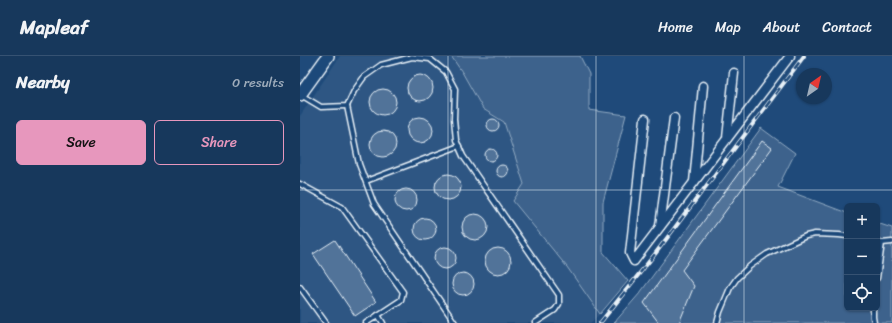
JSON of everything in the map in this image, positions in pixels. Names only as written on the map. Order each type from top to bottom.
[{"type":"street","points":[[300,95],[328,56]]},
{"type":"street","points":[[645,119],[630,253],[634,261],[790,56]]},
{"type":"street","points":[[727,139],[734,73]]},
{"type":"street","points":[[694,182],[703,86]]},
{"type":"street","points":[[660,226],[674,118]]},
{"type":"lane","points":[[455,323],[374,204],[359,164],[347,106],[354,91],[364,77],[381,65],[412,57],[430,59],[446,72],[455,89],[454,119],[456,140],[463,156],[559,295],[559,304],[555,310],[535,323]]},
{"type":"lane","points":[[300,95],[321,107],[347,106]]},
{"type":"lane","points":[[366,181],[459,146]]},
{"type":"lane","points":[[300,184],[342,207],[403,292],[401,300],[366,323]]},
{"type":"lane","points":[[717,323],[730,288],[737,278],[750,266],[767,254],[806,236],[814,234],[844,236]]},
{"type":"lane","points":[[877,275],[882,243],[892,242]]},
{"type":"lane","points":[[300,287],[326,323]]},
{"type":"lane","points":[[873,311],[874,323]]},
{"type":"lane","points":[[378,315],[383,323]]},
{"type":"shaded area","points":[[340,56],[451,56],[483,109],[504,121],[525,184],[567,267],[600,314],[590,323],[300,323],[300,116]]},
{"type":"shaded area","points":[[451,56],[580,56],[589,74],[589,110],[626,115],[603,202],[603,252],[628,281],[600,314],[567,267],[513,201],[524,184],[504,122],[483,109]]},
{"type":"shaded area","points":[[761,128],[795,153],[778,187],[844,212],[844,311],[880,311],[880,224],[892,228],[892,323],[614,323],[640,293]]},
{"type":"building","points":[[420,75],[429,79],[433,88],[429,97],[420,101],[411,97],[407,88],[411,79]]},
{"type":"building","points":[[383,89],[392,93],[396,102],[392,111],[383,115],[374,111],[370,102],[374,93]]},
{"type":"building","points":[[420,117],[429,121],[433,130],[429,139],[420,143],[411,139],[407,130],[411,121]]},
{"type":"building","points":[[493,119],[497,121],[499,125],[497,129],[493,131],[489,129],[487,125],[489,121]]},
{"type":"building","points":[[383,131],[392,135],[396,144],[392,153],[383,157],[374,153],[370,144],[374,135]]},
{"type":"building","points":[[762,141],[772,148],[682,270],[694,286],[679,323],[659,323],[644,303]]},
{"type":"building","points":[[491,149],[495,151],[497,155],[495,159],[491,161],[487,159],[485,155],[487,151]]},
{"type":"building","points":[[502,165],[506,167],[508,171],[506,175],[502,177],[498,175],[496,171],[498,167]]},
{"type":"building","points":[[448,174],[457,178],[461,187],[457,196],[448,200],[439,196],[435,187],[439,178]]},
{"type":"building","points":[[406,189],[414,192],[417,200],[414,208],[406,211],[398,208],[395,200],[398,192]]},
{"type":"building","points":[[475,214],[484,218],[488,227],[484,236],[475,240],[466,236],[462,227],[466,218]]},
{"type":"building","points":[[425,218],[433,221],[436,229],[433,237],[425,240],[417,237],[414,229],[417,221]]},
{"type":"building","points":[[335,240],[376,302],[355,316],[313,254]]},
{"type":"building","points":[[445,247],[453,250],[456,258],[453,266],[445,269],[437,266],[434,258],[437,250]]},
{"type":"building","points":[[498,248],[507,252],[511,261],[507,270],[498,274],[489,270],[485,261],[489,252]]},
{"type":"building","points":[[463,273],[471,276],[474,284],[471,292],[463,295],[455,292],[452,284],[455,276]]},
{"type":"railway","points":[[600,323],[655,254],[804,56]]}]
